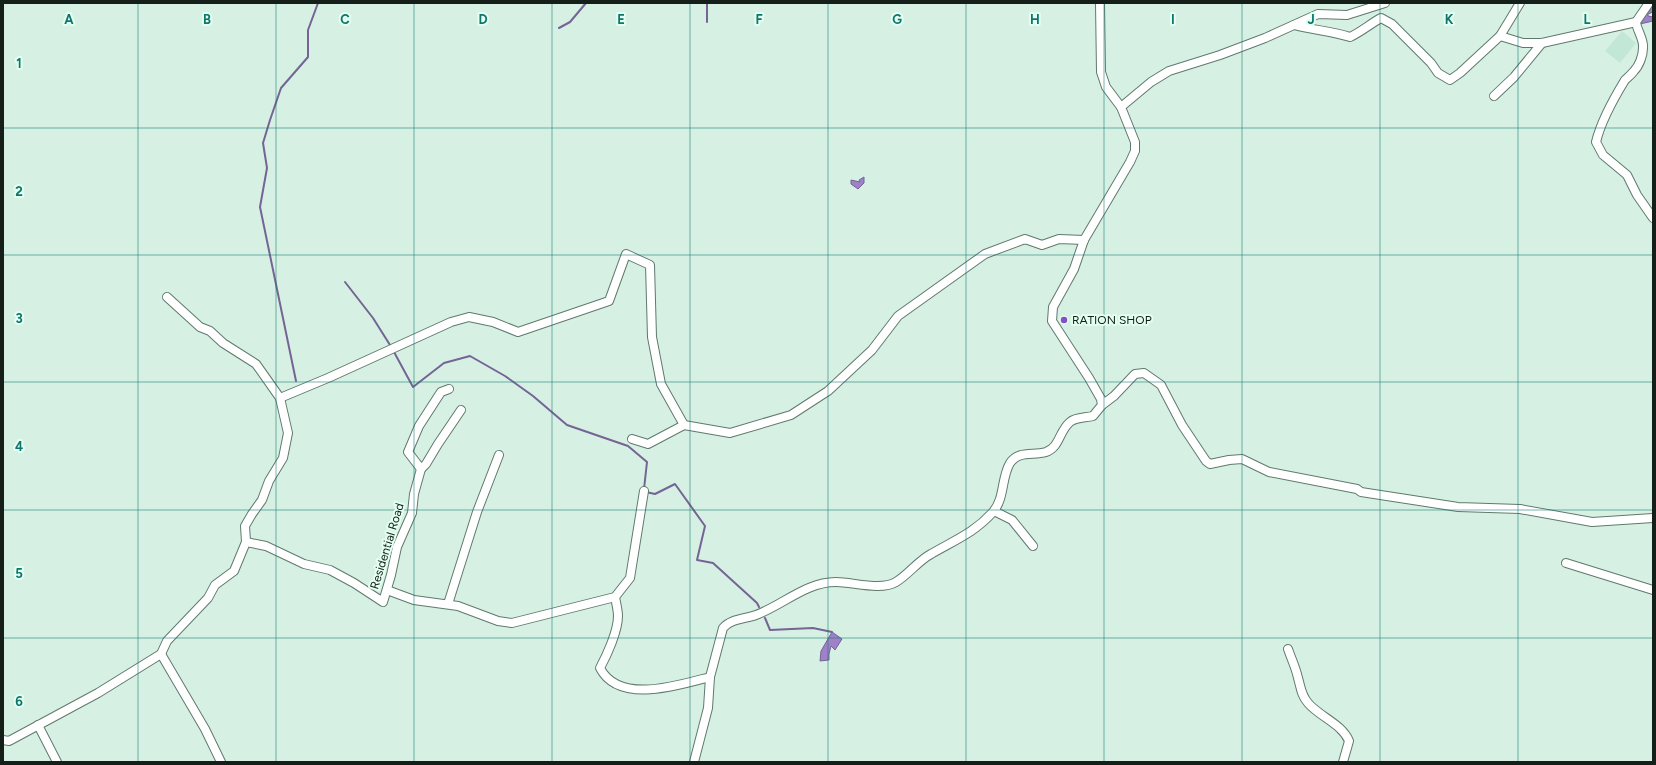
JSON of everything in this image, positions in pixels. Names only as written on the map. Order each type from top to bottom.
[{"type":"street","points":[[1100,3],[1101,72],[1106,87],[1121,108],[1135,142],[1134,151],[1130,162],[1084,240],[1074,269],[1053,307],[1052,321],[1101,399],[1102,406]]},
{"type":"street","points":[[1121,108],[1151,82],[1169,71],[1265,38],[1318,14],[1347,15],[1385,3]]},
{"type":"street","points":[[1294,25],[1335,32],[1350,37],[1362,32],[1370,24],[1381,18],[1392,24],[1431,63],[1438,73],[1450,80],[1465,69],[1500,36],[1520,3]]},
{"type":"street","points":[[1500,36],[1522,43],[1542,43],[1636,22],[1649,3]]},
{"type":"street","points":[[1636,22],[1638,33],[1644,48],[1639,64],[1626,79],[1615,96],[1601,125],[1596,142],[1603,155],[1627,175],[1641,201],[1653,218]]},
{"type":"street","points":[[1494,96],[1514,77],[1542,43]]},
{"type":"street","points":[[632,439],[648,444],[684,425],[730,433],[791,415],[834,386],[872,350],[898,316],[985,254],[1025,239],[1042,245],[1059,239],[1084,240]]},
{"type":"street","points":[[280,398],[328,378],[451,322],[469,317],[493,322],[518,332],[609,302],[626,254],[650,265],[652,337],[662,384],[684,425]]},
{"type":"street","points":[[3,740],[8,741],[98,693],[161,654],[167,641],[208,598],[215,585],[234,571],[246,542],[245,526],[262,500],[269,481],[283,458],[288,433],[280,398],[256,364],[223,343],[210,331],[200,327],[167,297]]},
{"type":"street","points":[[694,762],[708,708],[710,677],[723,628],[726,624],[756,615],[783,603],[810,587],[820,584],[836,582],[882,586],[894,584],[931,554],[970,533],[994,511],[1000,500],[1008,468],[1015,457],[1023,454],[1045,452],[1053,448],[1070,422],[1093,416],[1135,374],[1144,374],[1161,385],[1182,424],[1206,461],[1210,464],[1242,459],[1269,472],[1357,489],[1361,492],[1458,507],[1520,509],[1592,522],[1653,518]]},
{"type":"street","points":[[449,388],[441,392],[419,426],[408,452],[421,469],[426,464],[460,410]]},
{"type":"street","points":[[448,604],[477,512],[499,455]]},
{"type":"street","name":"Residential Road","points":[[246,542],[266,546],[304,564],[330,570],[354,583],[383,602],[397,547],[412,512],[414,494],[421,469]]},
{"type":"street","points":[[387,590],[414,600],[458,606],[498,621],[512,624],[615,597],[630,578],[644,491]]},
{"type":"street","points":[[994,511],[1012,520],[1033,546]]},
{"type":"street","points":[[1566,563],[1653,590]]},
{"type":"street","points":[[615,597],[618,616],[617,623],[608,652],[600,668],[605,678],[615,684],[640,690],[670,688],[710,677]]},
{"type":"street","points":[[1288,649],[1302,694],[1317,712],[1344,731],[1347,736],[1349,741],[1343,762]]},
{"type":"street","points":[[161,654],[205,729],[221,762]]},
{"type":"street","points":[[38,725],[57,762]]},
{"type":"shaded area","points":[[1652,3],[1653,12],[1648,14],[1648,16],[1653,17],[1653,21],[1640,24],[1641,15]]},
{"type":"shaded area","points":[[1622,31],[1636,43],[1620,63],[1605,51]]},
{"type":"shaded area","points":[[864,177],[864,183],[858,189],[851,184],[851,180],[860,182],[859,180]]},
{"type":"shaded area","points":[[832,632],[842,639],[835,650],[831,646],[829,660],[820,661],[821,651]]},
{"type":"waterway","points":[[296,381],[260,207],[267,168],[263,143],[281,88],[308,57],[308,30],[318,3]]},
{"type":"waterway","points":[[559,28],[570,22],[586,3]]},
{"type":"waterway","points":[[707,3],[707,22]]},
{"type":"waterway","points":[[345,282],[373,318],[390,345]]},
{"type":"waterway","points":[[394,352],[413,387],[444,363],[470,356],[505,376],[533,396],[567,425],[628,446],[647,462],[644,489]]},
{"type":"waterway","points":[[646,492],[655,494],[675,484],[705,526],[697,560],[713,563],[757,603],[759,607]]},
{"type":"waterway","points":[[765,618],[770,630],[813,628],[832,632]]},
{"type":"place","name":"RATION SHOP","points":[[1064,320]]}]
